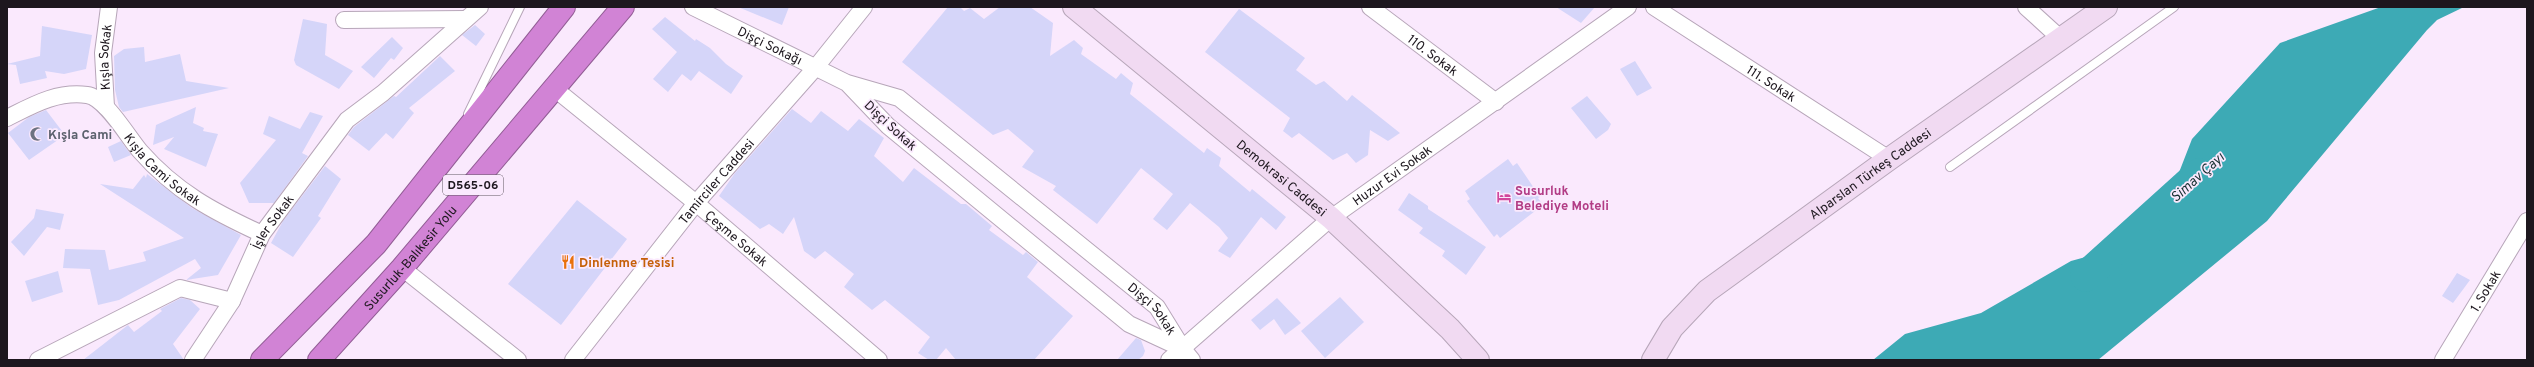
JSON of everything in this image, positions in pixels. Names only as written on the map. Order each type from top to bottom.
[{"type":"highway","name":"D565-06","points":[[262,360],[376,244],[564,7]]},
{"type":"highway","name":"Susurluk-Balıkesir Yolu","points":[[319,360],[402,268],[623,7]]},
{"type":"street","name":"Kışla Sokak","points":[[106,107],[103,53],[109,7]]},
{"type":"street","name":"İşler Sokak","points":[[193,360],[232,301],[262,234],[346,120],[383,93],[480,7]]},
{"type":"street","name":"Dişçi Sokağı","points":[[693,7],[847,83]]},
{"type":"street","name":"Tamirciler Caddesi","points":[[573,360],[696,203],[816,67],[864,7]]},
{"type":"street","name":"Demokrasi Caddesi","points":[[1074,7],[1331,218],[1450,329],[1478,360]]},
{"type":"street","name":"110. Sokak","points":[[1370,7],[1496,102]]},
{"type":"street","name":"Huzur Evi Sokak","points":[[1169,360],[1187,355],[1331,218],[1628,7]]},
{"type":"street","points":[[2026,7],[2060,38]]},
{"type":"street","name":"Alparslan Türkeş Caddesi","points":[[1653,360],[1672,328],[1708,291],[1889,159],[2106,7]]},
{"type":"street","name":"111. Sokak","points":[[1660,9],[1889,159]]},
{"type":"street","points":[[344,20],[466,19]]},
{"type":"street","name":"Dişçi Sokak","points":[[847,83],[888,126],[1129,324],[1187,355]]},
{"type":"street","name":"Dişçi Sokak","points":[[847,83],[900,98],[1157,307],[1187,355]]},
{"type":"street","name":"Çeşme Sokak","points":[[555,89],[696,203],[880,360]]},
{"type":"street","name":"Kışla Cami Sokak","points":[[7,118],[50,97],[88,95],[106,107],[152,164],[184,194],[214,212],[262,234]]},
{"type":"street","name":"1. Sokak","points":[[2443,360],[2527,220]]},
{"type":"street","points":[[402,268],[518,360]]},
{"type":"street","points":[[38,360],[180,288],[232,301]]},
{"type":"lane","points":[[450,151],[520,7]]},
{"type":"lane","points":[[1950,167],[2174,7]]},
{"type":"water","points":[[2381,7],[2464,7],[2437,20],[2427,30],[2267,221],[2098,360],[1873,360],[1905,334],[1981,313],[2071,261],[2133,244],[2159,224],[2192,139],[2280,43]]},
{"type":"building","points":[[738,7],[789,7],[782,25]]},
{"type":"building","points":[[948,7],[960,7],[964,11],[970,8],[984,19],[1000,7],[1030,7],[1053,23],[1050,56],[1074,40],[1083,48],[1081,54],[1116,79],[1121,73],[1133,83],[1130,94],[1204,153],[1207,148],[1221,158],[1219,166],[1250,192],[1252,189],[1286,217],[1276,230],[1261,217],[1230,258],[1218,251],[1228,238],[1219,227],[1190,203],[1167,230],[1153,219],[1173,194],[1141,168],[1097,224],[1053,190],[1056,186],[1022,167],[1034,151],[1008,129],[993,135],[902,62]]},
{"type":"building","points":[[1556,7],[1595,7],[1581,23]]},
{"type":"building","points":[[1239,9],[1305,58],[1296,70],[1316,85],[1324,81],[1347,101],[1352,95],[1400,133],[1388,141],[1370,130],[1368,155],[1356,163],[1347,153],[1333,160],[1299,133],[1292,138],[1283,131],[1290,118],[1205,52]]},
{"type":"building","points":[[665,17],[695,41],[696,39],[710,48],[726,64],[743,76],[731,94],[699,71],[691,81],[682,74],[668,92],[653,79],[677,52],[652,29]]},
{"type":"building","points":[[303,19],[327,24],[325,55],[353,71],[339,89],[296,65],[294,60]]},
{"type":"building","points":[[475,25],[485,34],[476,46],[462,35]]},
{"type":"building","points":[[42,26],[92,35],[86,69],[64,74],[45,71],[47,78],[20,84],[16,65],[7,64],[40,56]]},
{"type":"building","points":[[392,37],[403,48],[394,60],[391,58],[374,78],[361,67]]},
{"type":"building","points":[[144,47],[145,62],[180,54],[186,81],[229,88],[123,112],[119,107],[115,90],[114,56],[124,49]]},
{"type":"building","points":[[440,56],[455,71],[409,108],[414,113],[393,139],[386,133],[369,151],[348,135],[354,127],[394,96],[396,97]]},
{"type":"building","points":[[1635,61],[1652,88],[1637,96],[1620,69]]},
{"type":"building","points":[[1587,96],[1611,124],[1608,130],[1596,139],[1571,108]]},
{"type":"building","points":[[196,107],[193,123],[204,128],[203,131],[218,134],[206,167],[164,149],[174,137],[153,145],[156,125]]},
{"type":"building","points":[[792,109],[811,123],[821,111],[848,131],[859,119],[884,138],[874,156],[903,182],[914,168],[961,204],[966,204],[992,226],[989,230],[1023,255],[1026,252],[1038,262],[1027,277],[1073,316],[1034,360],[956,360],[946,348],[936,360],[929,360],[918,353],[930,337],[885,300],[872,310],[844,287],[854,274],[825,251],[815,259],[804,251],[794,217],[783,234],[769,224],[760,229],[719,196],[735,173]]},
{"type":"building","name":"Kışla Cami","points":[[46,110],[65,135],[29,160],[8,133],[29,117]]},
{"type":"building","points":[[310,112],[323,116],[302,153],[308,156],[274,203],[249,203],[240,183],[276,140],[263,134],[269,116],[300,129]]},
{"type":"building","points":[[121,141],[131,155],[114,162],[108,147]]},
{"type":"building","name":"Susurluk Belediye Moteli","points":[[1508,159],[1513,166],[1517,163],[1540,197],[1538,198],[1543,205],[1500,238],[1497,234],[1494,237],[1467,201],[1470,199],[1465,191]]},
{"type":"building","points":[[325,166],[341,179],[318,216],[321,218],[293,257],[271,243],[283,221]]},
{"type":"building","points":[[147,174],[192,208],[241,235],[218,275],[186,280],[201,268],[195,259],[119,300],[98,305],[90,269],[63,268],[65,249],[105,250],[109,270],[146,261],[143,252],[184,238],[100,184],[133,189],[144,175],[146,178]]},
{"type":"building","points":[[1409,193],[1428,206],[1428,209],[1486,247],[1466,275],[1442,256],[1445,251],[1419,233],[1423,228],[1398,210]]},
{"type":"building","name":"Dinlenme Tesisi","points":[[577,200],[627,239],[561,325],[508,284]]},
{"type":"building","points":[[36,209],[64,214],[60,230],[47,227],[24,256],[11,242],[34,218]]},
{"type":"building","points":[[58,271],[63,292],[32,302],[25,281]]},
{"type":"building","points":[[2457,273],[2470,280],[2453,303],[2442,296]]},
{"type":"building","points":[[1340,297],[1364,322],[1325,358],[1301,331]]},
{"type":"building","points":[[181,298],[190,300],[200,309],[173,344],[184,360],[83,360],[128,325],[134,332],[162,311],[160,309]]},
{"type":"building","points":[[1277,298],[1301,323],[1285,335],[1274,319],[1260,330],[1251,320]]},
{"type":"building","points":[[1136,338],[1141,340],[1145,351],[1143,356],[1138,360],[1117,360]]},
{"type":"waterway","name":"Simav Çayı","points":[[2086,276],[2199,174]]},
{"type":"place","name":"Kışla Cami","points":[[37,134]]},
{"type":"place","name":"Susurluk Belediye Moteli","points":[[1504,197]]},
{"type":"place","name":"Dinlenme Tesisi","points":[[568,262]]}]
